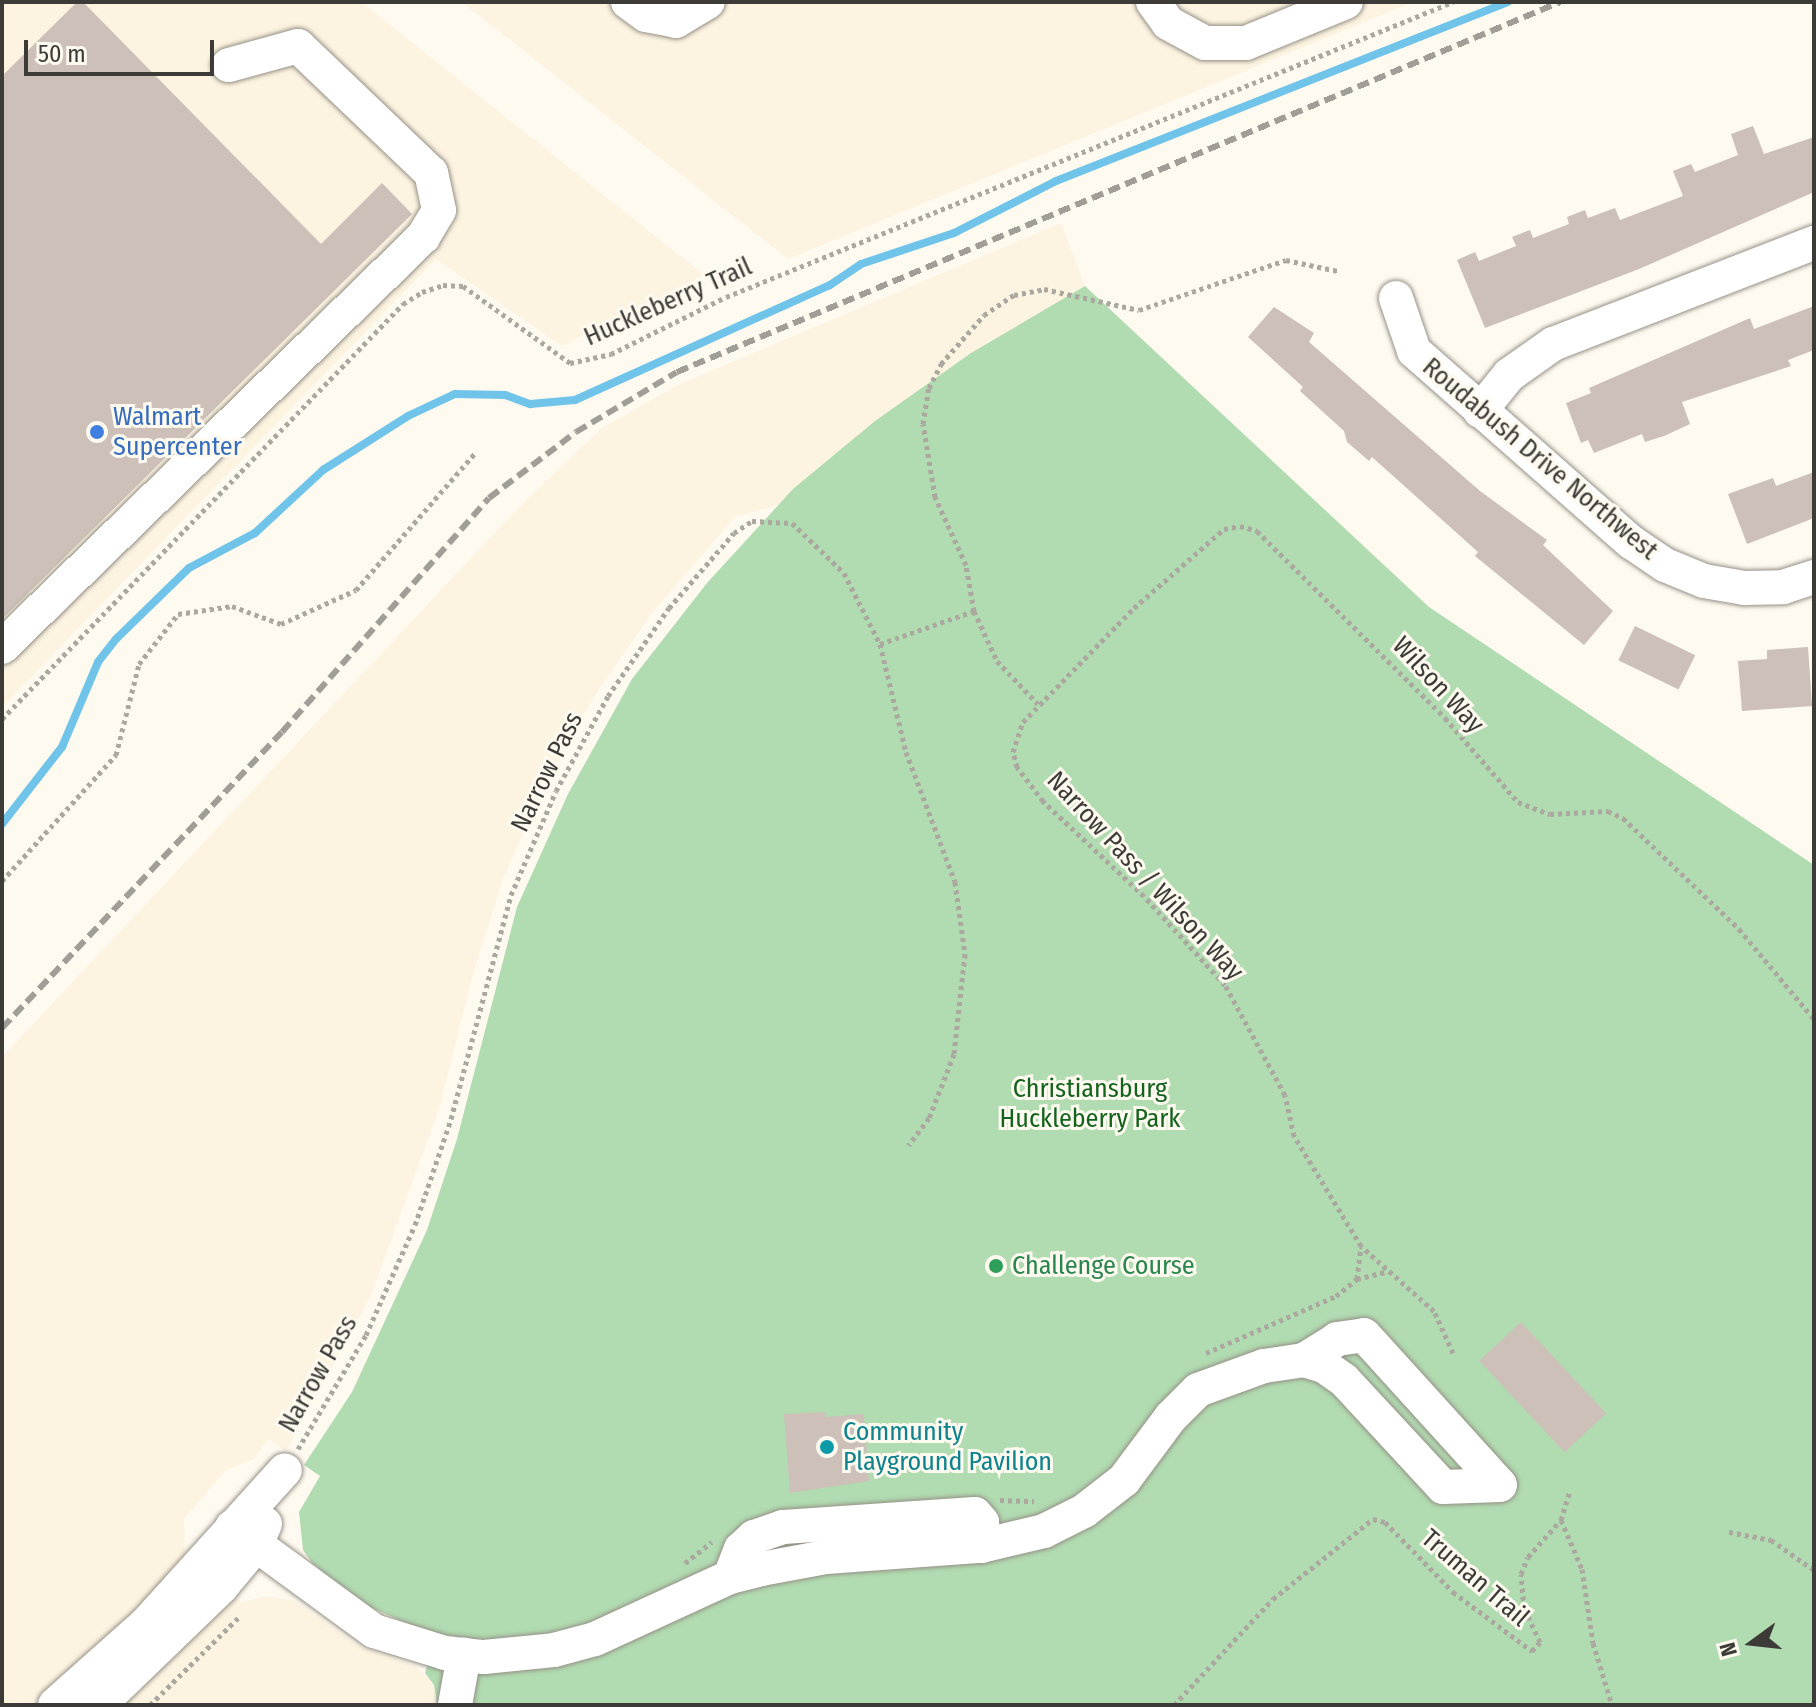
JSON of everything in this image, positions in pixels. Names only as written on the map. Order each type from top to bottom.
[{"type":"street","points":[[628,2],[646,15],[676,21],[708,2]]},
{"type":"street","points":[[1153,2],[1168,23],[1205,43],[1246,43],[1346,2]]},
{"type":"street","points":[[2,647],[423,237],[439,210],[431,173],[298,46],[229,65]]},
{"type":"street","points":[[1480,411],[1509,375],[1553,344],[1814,243]]},
{"type":"street","name":"Roudabush Drive Northwest","points":[[1396,298],[1414,351],[1631,542],[1665,565],[1704,581],[1744,588],[1783,587],[1814,577]]},
{"type":"street","points":[[244,1536],[374,1631],[409,1645],[464,1655],[519,1655],[595,1639],[730,1577],[826,1557],[981,1546],[1044,1531],[1084,1511],[1124,1480],[1171,1417],[1198,1390],[1230,1375],[1304,1360],[1337,1339],[1364,1335],[1500,1485],[1443,1487],[1344,1380],[1324,1366],[1304,1360]]},
{"type":"street","points":[[55,1705],[244,1536]]},
{"type":"street","points":[[99,1705],[167,1644],[244,1536]]},
{"type":"street","points":[[455,1705],[464,1655]]},
{"type":"path","name":"Huckleberry Trail","points":[[2,719],[403,304],[422,292],[443,285],[463,286],[570,363],[611,354],[726,297],[1453,2]]},
{"type":"path","points":[[1038,704],[997,661],[974,611],[966,565],[935,497],[923,424],[929,388],[941,364],[984,315],[1014,295],[1044,289],[1139,310],[1286,260],[1338,271]]},
{"type":"path","points":[[2,881],[116,755],[139,664],[178,614],[232,606],[281,624],[356,590],[476,452]]},
{"type":"path","name":"Narrow Pass","points":[[294,1457],[366,1335],[415,1225],[451,1119],[511,895],[556,791],[608,696],[669,608],[734,533],[752,521],[774,518],[792,523],[844,573],[880,644],[906,752],[955,882],[965,954],[954,1054],[929,1118],[909,1145]]},
{"type":"path","name":"Wilson Way","points":[[1038,704],[1224,529],[1240,526],[1257,531],[1445,718],[1518,802],[1550,814],[1608,811],[1623,818],[1739,929],[1814,1019]]},
{"type":"path","points":[[880,644],[974,611]]},
{"type":"path","name":"Narrow Pass / Wilson Way","points":[[1038,704],[1016,736],[1017,767],[1043,801],[1144,896],[1225,985],[1285,1095],[1294,1136],[1361,1246],[1386,1272]]},
{"type":"path","points":[[1357,1279],[1386,1272],[1416,1290],[1434,1311],[1453,1353]]},
{"type":"path","points":[[1570,1491],[1561,1520],[1582,1569],[1593,1643],[1612,1705]]},
{"type":"path","name":"Truman Trail","points":[[1174,1705],[1273,1599],[1373,1519],[1385,1522],[1453,1592],[1532,1651],[1540,1642],[1524,1608],[1521,1574],[1528,1557],[1561,1520]]},
{"type":"path","points":[[1729,1532],[1771,1540],[1814,1570]]},
{"type":"path","points":[[675,1571],[719,1537]]},
{"type":"path","points":[[150,1705],[240,1616]]},
{"type":"shaded area","points":[[2,2],[361,2],[704,275],[562,346],[436,259],[2,707]]},
{"type":"shaded area","points":[[462,2],[1413,2],[788,259]]},
{"type":"shaded area","points":[[1061,223],[1085,286],[971,353],[875,421],[778,505],[735,517],[652,613],[594,696],[546,783],[504,876],[474,970],[440,1106],[371,1295],[286,1451],[269,1439],[254,1459],[226,1470],[184,1519],[185,1555],[241,1602],[268,1596],[294,1601],[362,1648],[416,1666],[434,1685],[437,1705],[2,1705],[2,1057],[523,503],[602,428],[680,384]]},
{"type":"green space","name":"Christiansburg Huckleberry Park","points":[[1085,286],[1429,607],[1814,865],[1814,1705],[437,1705],[434,1685],[425,1673],[436,1636],[365,1605],[313,1564],[303,1550],[299,1512],[320,1476],[304,1465],[352,1392],[427,1230],[457,1139],[517,907],[568,794],[632,679],[707,583],[793,489],[875,421],[971,353]]},
{"type":"building","name":"Walmart Supercenter","points":[[77,2],[83,2],[321,244],[382,183],[412,214],[2,619],[2,76]]},
{"type":"building","points":[[1753,126],[1764,154],[1814,137],[1814,192],[1639,269],[1485,328],[1457,260],[1475,252],[1479,261],[1516,246],[1512,237],[1530,230],[1533,238],[1569,224],[1567,217],[1585,210],[1588,218],[1615,208],[1620,220],[1683,196],[1673,171],[1691,164],[1695,172],[1738,155],[1731,134]]},
{"type":"building","points":[[1814,306],[1814,350],[1788,360],[1791,366],[1682,402],[1690,424],[1664,436],[1645,442],[1642,434],[1594,453],[1588,440],[1581,443],[1566,403],[1591,393],[1589,388],[1750,318],[1754,329]]},
{"type":"building","points":[[1274,307],[1314,333],[1309,342],[1480,491],[1547,540],[1543,545],[1613,611],[1584,645],[1475,556],[1478,552],[1372,457],[1369,461],[1347,442],[1344,431],[1300,391],[1303,387],[1248,337]]},
{"type":"building","points":[[1814,472],[1814,518],[1747,544],[1728,494],[1773,478],[1776,486]]},
{"type":"building","points":[[1635,626],[1695,655],[1679,690],[1618,660]]},
{"type":"building","points":[[1808,647],[1812,706],[1742,711],[1738,661],[1767,659],[1767,650]]},
{"type":"building","points":[[1521,1322],[1606,1413],[1565,1452],[1479,1361]]},
{"type":"building","name":"Community Playground Pavilion","points":[[826,1412],[826,1417],[864,1414],[869,1481],[790,1493],[784,1414]]},
{"type":"waterway","points":[[2,824],[62,747],[98,662],[116,639],[189,568],[255,533],[323,470],[408,416],[455,394],[505,395],[530,404],[575,400],[830,285],[861,264],[954,233],[1056,181],[1508,2]]},
{"type":"railway","points":[[2,1028],[282,732],[489,498],[576,432],[677,372],[1560,2]]},
{"type":"place","name":"Walmart Supercenter","points":[[97,432]]},
{"type":"place","name":"Challenge Course","points":[[996,1266]]},
{"type":"place","name":"Community Playground Pavilion","points":[[827,1447]]}]
